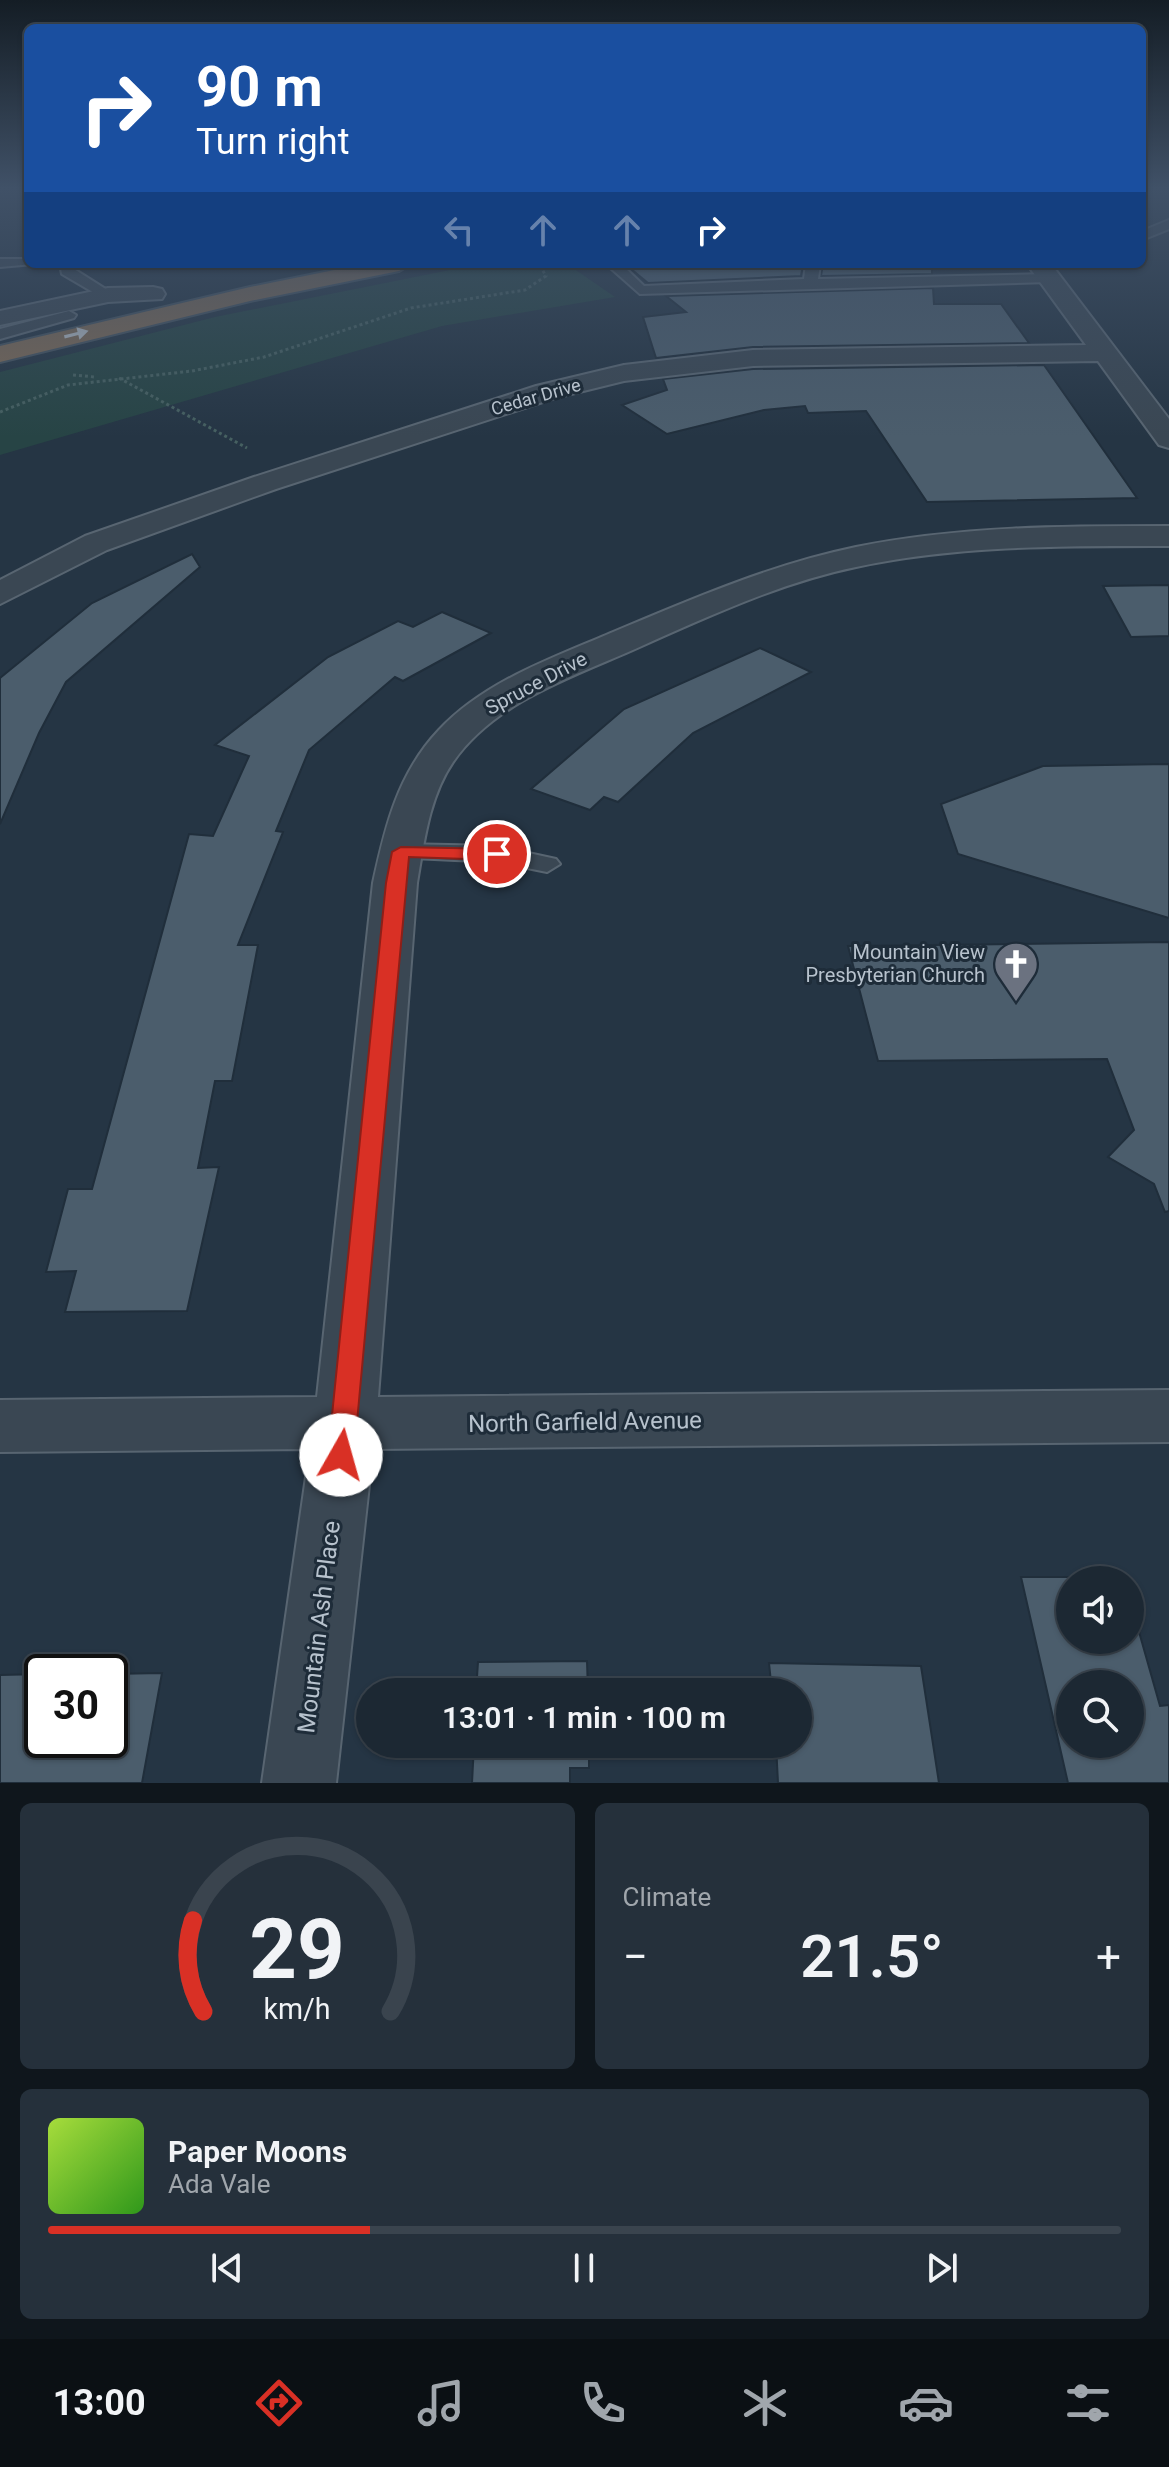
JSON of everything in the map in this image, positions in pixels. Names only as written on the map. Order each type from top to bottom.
[{"type":"highway","points":[[0,333],[153,294],[272,270]]},
{"type":"highway","points":[[0,354],[250,294],[368,270]]},
{"type":"street","points":[[1044,271],[1169,439]]},
{"type":"street","points":[[0,318],[108,295],[153,294]]},
{"type":"street","name":"Cedar Drive","points":[[0,594],[96,543],[293,474],[546,392],[675,365],[753,358],[1105,353]]},
{"type":"street","name":"Spruce Drive","points":[[345,1424],[393,899],[408,816],[419,787],[436,757],[460,729],[484,709],[577,660],[735,593],[855,557],[900,550],[1044,538],[1169,536]]},
{"type":"street","name":"North Garfield Avenue","points":[[0,1426],[1169,1416]]},
{"type":"street","name":"Mountain Ash Place","points":[[299,1783],[345,1424]]},
{"type":"lane","points":[[67,270],[108,295]]},
{"type":"lane","points":[[619,270],[640,290],[951,280],[1044,271]]},
{"type":"lane","points":[[810,283],[812,270]]},
{"type":"lane","points":[[951,270],[951,280]]},
{"type":"lane","points":[[401,852],[497,854],[547,864]]},
{"type":"path","points":[[0,412],[68,385],[192,371],[264,357],[411,308],[525,290],[546,276],[543,270]]},
{"type":"path","points":[[119,377],[293,474]]},
{"type":"green space","points":[[449,270],[576,270],[615,297],[442,326],[0,455],[0,372],[215,317]]},
{"type":"building","points":[[633,270],[802,270],[801,276],[648,283]]},
{"type":"building","points":[[822,270],[932,270],[932,274],[821,276]]},
{"type":"building","points":[[933,288],[934,304],[1001,304],[1029,343],[753,347],[656,358],[643,317],[686,312],[666,296]]},
{"type":"building","points":[[1044,365],[1137,498],[927,502],[866,411],[808,413],[805,406],[764,410],[667,434],[622,405],[667,390],[663,379],[753,369]]},
{"type":"building","points":[[192,554],[200,567],[66,682],[39,733],[0,824],[0,678],[92,603]]},
{"type":"building","points":[[1169,585],[1169,636],[1131,637],[1103,586]]},
{"type":"building","points":[[442,612],[491,633],[403,681],[395,677],[309,750],[276,831],[283,832],[238,945],[258,945],[232,1081],[215,1081],[198,1168],[219,1167],[187,1311],[65,1312],[76,1271],[46,1272],[68,1189],[92,1189],[189,834],[213,836],[249,756],[215,745],[328,657],[398,621],[413,627]]},
{"type":"building","points":[[760,648],[811,672],[693,733],[618,802],[604,797],[590,810],[531,789],[624,709]]},
{"type":"building","points":[[1169,764],[1169,918],[958,854],[941,804],[1043,766]]},
{"type":"building","name":"Mountain View Presbyterian Church","points":[[1169,942],[1169,1211],[1165,1212],[1154,1184],[1108,1157],[1134,1130],[1107,1059],[878,1061],[848,946]]},
{"type":"building","points":[[1021,1577],[1056,1577],[1056,1654],[1144,1654],[1144,1649],[1160,1706],[1169,1705],[1169,1783],[1068,1783],[1062,1758],[1144,1758],[1144,1670],[1056,1670],[1056,1730]]},
{"type":"building","points":[[587,1661],[588,1678],[477,1678],[478,1662]]},
{"type":"building","points":[[769,1663],[921,1666],[939,1783],[778,1783],[777,1758],[812,1758],[812,1678],[771,1678]]},
{"type":"building","points":[[162,1673],[142,1783],[0,1783],[0,1675],[24,1674],[24,1758],[128,1758],[128,1674]]},
{"type":"building","points":[[473,1758],[589,1758],[589,1768],[570,1768],[570,1783],[472,1783]]},
{"type":"place","name":"Mountain View Presbyterian Church","points":[[1016,1003]]},
{"type":"route","points":[[341,1455],[395,883],[401,852],[497,854]]}]
